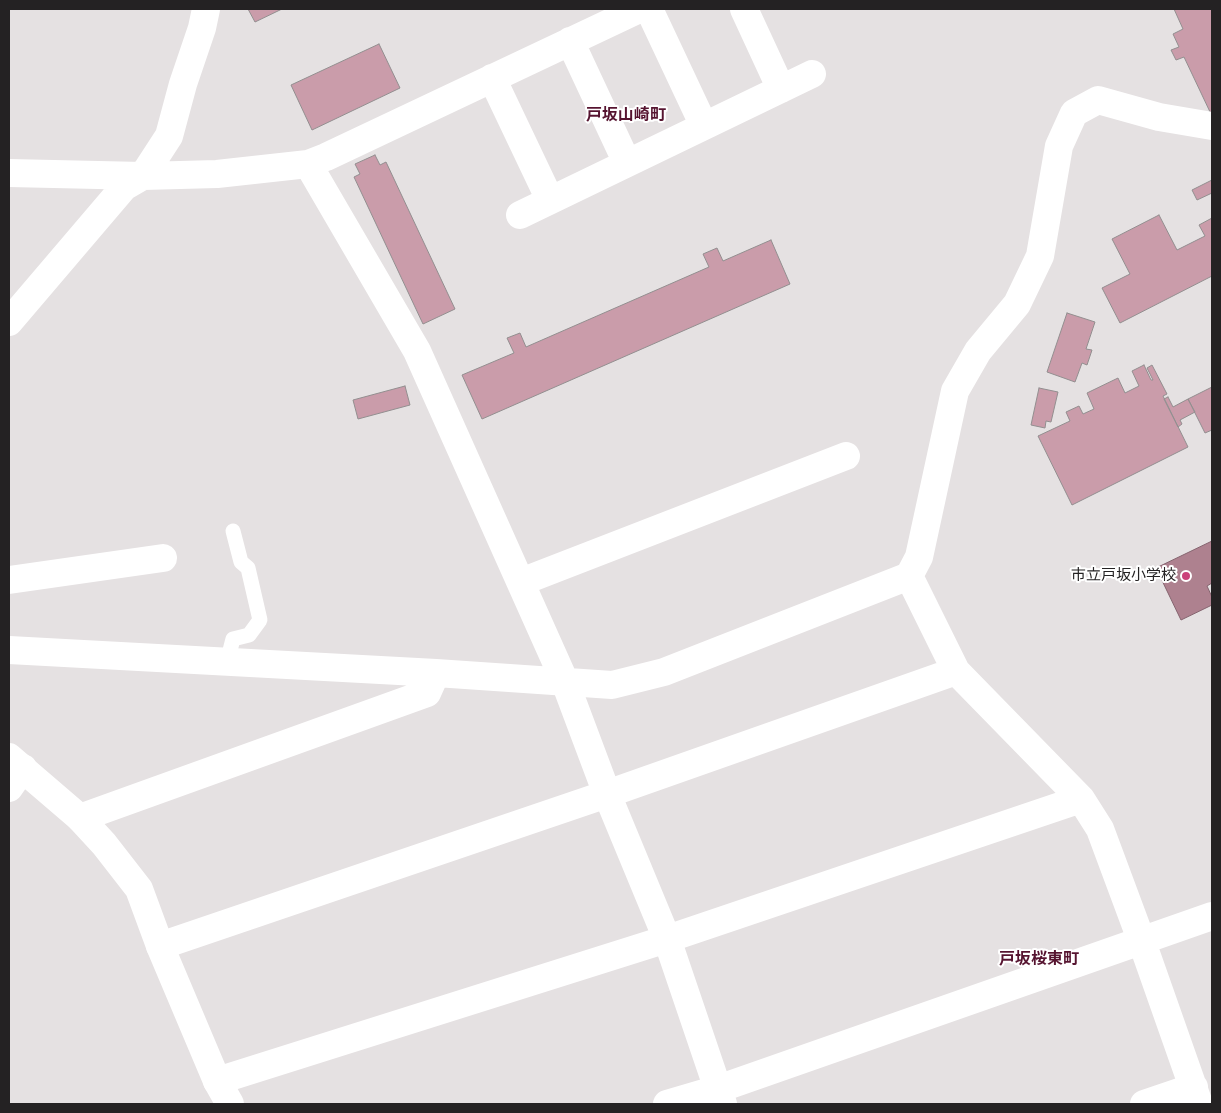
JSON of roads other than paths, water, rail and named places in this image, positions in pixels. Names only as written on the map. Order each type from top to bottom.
[{"type":"street","points":[[9,322],[124,188],[143,176],[169,136],[206,9]]},
{"type":"street","points":[[9,173],[143,176],[217,174],[308,164],[639,9]]},
{"type":"street","points":[[649,9],[704,126]]},
{"type":"street","points":[[744,9],[781,88]]},
{"type":"street","points":[[570,42],[627,163]]},
{"type":"street","points":[[520,215],[812,74]]},
{"type":"street","points":[[492,78],[550,200]]},
{"type":"street","points":[[9,650],[612,685],[664,672],[909,576],[920,557],[955,391],[978,351],[1017,304],[1040,256],[1059,146],[1074,113],[1098,100],[1159,117],[1212,126]]},
{"type":"street","points":[[308,164],[417,351],[521,582],[565,682],[607,794],[667,939],[720,1097]]},
{"type":"street","points":[[521,582],[846,456]]},
{"type":"street","points":[[9,580],[163,558]]},
{"type":"street","points":[[909,576],[956,671],[1081,799],[1100,829],[1196,1096],[1144,1104]]},
{"type":"street","points":[[160,946],[607,794],[956,671]]},
{"type":"street","points":[[80,818],[427,693],[436,674]]},
{"type":"street","points":[[13,771],[80,818],[104,844],[139,889],[160,946],[224,1093],[667,939],[1081,799]]},
{"type":"street","points":[[667,1104],[720,1097],[1212,916]]},
{"type":"lane","points":[[227,662],[233,639],[249,635],[260,620],[248,568],[241,562],[233,530]]},
{"type":"place","name":"市立戸坂小学校","points":[[1186,576]]},
{"type":"district","name":"戸坂山崎町","points":[[626,115]]},
{"type":"district","name":"戸坂桜東町","points":[[1039,959]]}]
